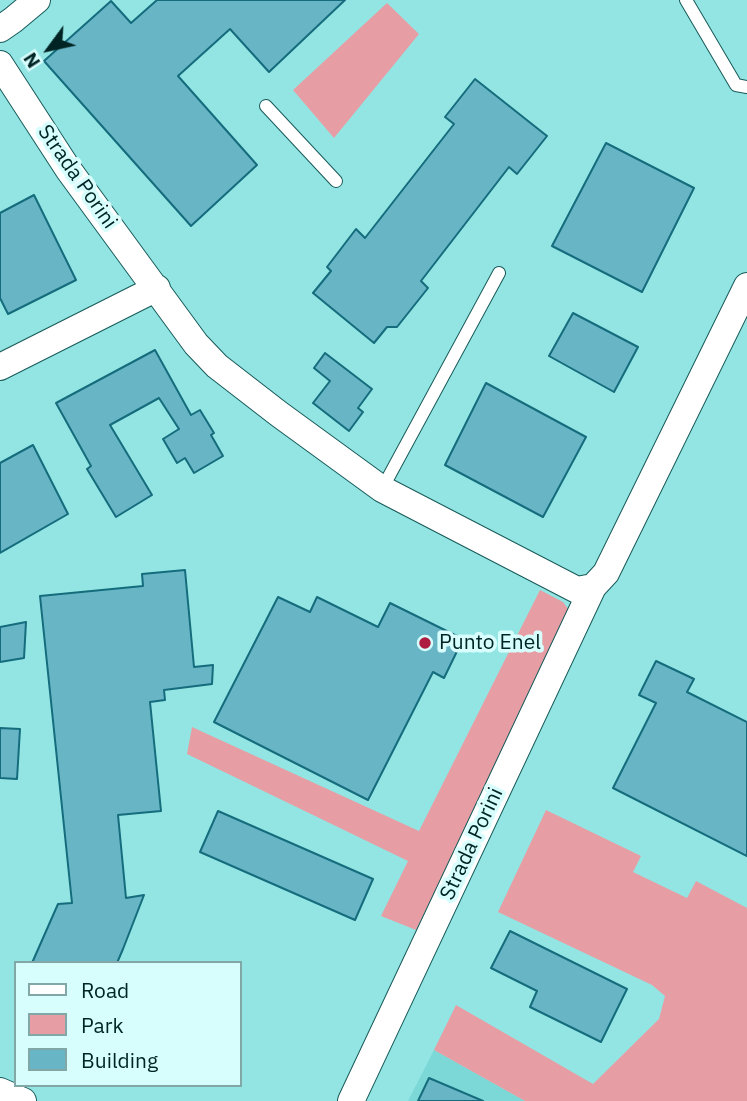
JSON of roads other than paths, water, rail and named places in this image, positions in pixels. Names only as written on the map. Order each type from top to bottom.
[{"type":"street","points":[[0,29],[37,0]]},
{"type":"street","name":"Strada Porini","points":[[0,64],[68,169],[196,344],[217,366],[382,489],[577,590],[593,587]]},
{"type":"street","name":"Strada Porini","points":[[351,1101],[593,587],[606,573],[747,286]]},
{"type":"street","points":[[0,367],[156,288]]},
{"type":"street","points":[[0,1091],[23,1101]]},
{"type":"lane","points":[[686,0],[736,85],[747,87]]},
{"type":"lane","points":[[267,106],[336,181]]},
{"type":"lane","points":[[382,489],[499,273]]},
{"type":"place","name":"Punto Enel","points":[[425,643]]}]
